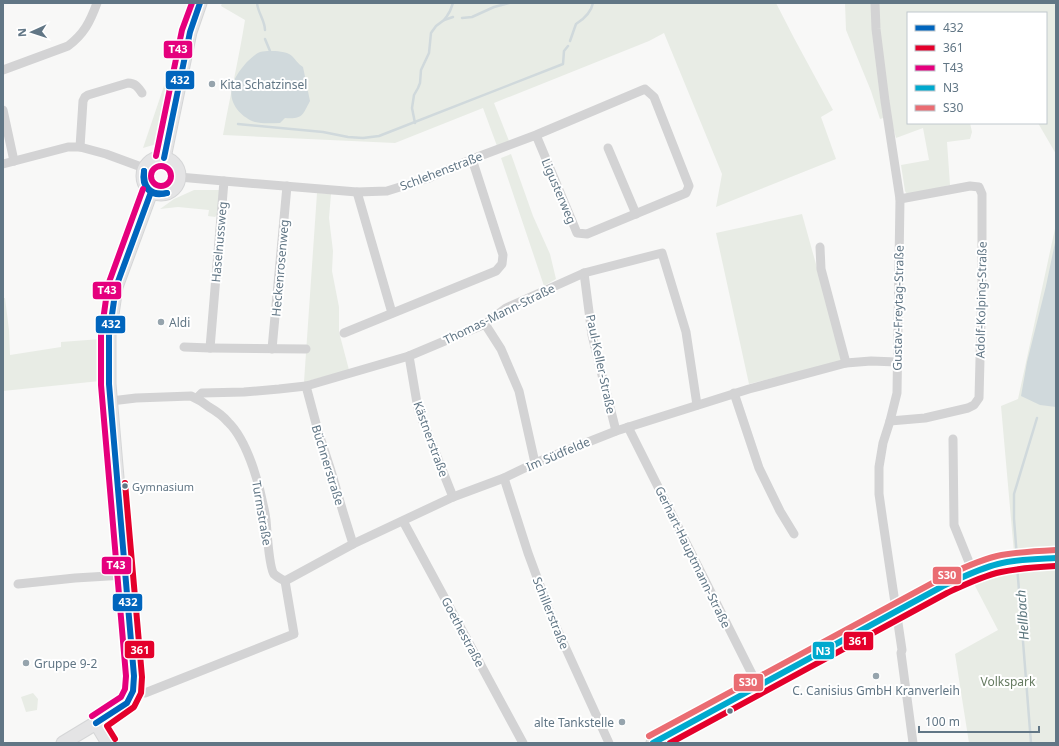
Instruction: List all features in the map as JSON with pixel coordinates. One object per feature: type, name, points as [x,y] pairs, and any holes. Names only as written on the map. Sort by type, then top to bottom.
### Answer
[{"type":"main road","points":[[164,158],[190,32],[200,3]]},
{"type":"main road","points":[[155,158],[164,158],[169,160],[177,167],[179,172],[178,182],[172,191],[167,193],[161,194],[151,192],[143,181],[142,174],[144,168],[155,158]]},
{"type":"main road","points":[[63,743],[127,702],[133,691],[134,676],[109,384],[109,335],[116,287],[151,192]]},
{"type":"main road","points":[[653,743],[943,586],[974,572],[998,564],[1032,559],[1056,558]]},
{"type":"main road","points":[[96,723],[108,743]]},
{"type":"street","points":[[3,70],[68,46],[84,31],[97,3]]},
{"type":"street","name":"Gustav-Freytag-Straße","points":[[875,3],[876,29],[885,101],[900,199],[896,393],[890,421],[883,443],[879,467],[879,494],[902,650],[901,653],[913,743]]},
{"type":"street","points":[[80,146],[83,101],[85,97],[128,83],[135,85],[142,93]]},
{"type":"street","name":"Schlehenstraße","points":[[224,181],[357,192],[387,191],[429,178],[645,89],[654,97],[689,186]]},
{"type":"street","points":[[3,110],[14,161]]},
{"type":"street","name":"Ligusterweg","points":[[536,135],[577,234],[587,234],[686,193],[689,186]]},
{"type":"street","points":[[3,164],[80,146],[144,168]]},
{"type":"street","points":[[608,148],[636,214]]},
{"type":"street","points":[[344,333],[496,271],[502,264],[503,255],[472,159]]},
{"type":"street","points":[[179,177],[224,181]]},
{"type":"street","name":"Haselnussweg","points":[[210,348],[224,181]]},
{"type":"street","name":"Heckenrosenweg","points":[[272,349],[287,186]]},
{"type":"street","name":"Adolf-Kolping-Straße","points":[[890,421],[925,418],[968,408],[974,406],[979,398],[982,282],[982,194],[979,187],[970,186],[900,199]]},
{"type":"street","points":[[357,192],[392,313]]},
{"type":"street","points":[[820,246],[821,269],[846,363]]},
{"type":"street","name":"Thomas-Mann-Straße","points":[[198,398],[202,393],[244,392],[306,386],[409,356],[485,324],[506,308],[584,273],[662,253],[686,332],[697,405]]},
{"type":"street","name":"Paul-Keller-Straße","points":[[584,273],[592,335],[616,431]]},
{"type":"street","points":[[485,324],[501,349],[518,391],[535,463]]},
{"type":"street","points":[[184,347],[306,349]]},
{"type":"street","name":"Kästnerstraße","points":[[409,356],[418,409],[453,497]]},
{"type":"street","name":"Im Südfelde","points":[[284,581],[353,544],[453,497],[504,478],[535,463],[616,431],[734,393],[846,363],[871,361],[897,362]]},
{"type":"street","name":"Büchnerstraße","points":[[306,386],[318,431],[353,544]]},
{"type":"street","points":[[734,393],[759,468],[780,511],[794,534]]},
{"type":"street","points":[[111,401],[136,398],[183,396],[198,398]]},
{"type":"street","name":"Turmstraße","points":[[198,398],[229,423],[240,438],[250,459],[266,519],[273,574],[284,581]]},
{"type":"street","name":"Gerhart-Hauptmann-Straße","points":[[628,427],[758,686]]},
{"type":"street","points":[[953,439],[954,525],[974,572]]},
{"type":"street","name":"Schillerstraße","points":[[504,478],[528,553],[552,618],[609,743]]},
{"type":"street","name":"Goethestraße","points":[[403,521],[523,743]]},
{"type":"street","points":[[18,584],[75,578],[125,575]]},
{"type":"street","points":[[133,691],[144,694],[294,634],[284,581]]},
{"type":"green space","points":[[192,3],[195,3],[160,143],[143,148]]},
{"type":"green space","points":[[222,3],[776,3],[833,110],[821,117],[836,159],[716,207],[722,174],[664,33],[649,41],[494,103],[509,141],[497,146],[483,108],[395,143],[223,135],[245,20],[221,6]]},
{"type":"green space","points":[[845,3],[1056,3],[1056,154],[1039,124],[1047,124],[1047,12],[907,12],[907,124],[970,124],[972,132],[970,139],[947,142],[950,185],[907,194],[905,191],[901,165],[929,160],[923,128],[896,138],[890,116],[880,119],[871,91],[846,30]]},
{"type":"green space","points":[[511,154],[533,216],[550,254],[556,279],[544,286],[501,158]]},
{"type":"green space","points":[[194,190],[221,190],[218,214],[215,217],[208,216],[209,210],[178,207],[160,209],[174,199]]},
{"type":"green space","points":[[317,193],[331,194],[329,218],[333,251],[332,271],[339,307],[339,332],[349,370],[304,382]]},
{"type":"green space","points":[[802,214],[843,361],[749,384],[716,233]]},
{"type":"green space","name":"Volkspark","points":[[1056,224],[1056,743],[969,743],[955,654],[998,630],[974,584],[1015,564],[1001,406],[1018,399]]},
{"type":"green space","points":[[3,298],[5,298],[9,330],[10,355],[61,347],[61,342],[101,339],[100,381],[3,391]]},
{"type":"green space","points":[[33,693],[38,699],[37,710],[26,712],[21,697]]},
{"type":"shaded area","points":[[262,51],[290,54],[303,67],[310,101],[301,116],[295,118],[285,118],[280,123],[255,122],[245,117],[234,104],[231,93],[233,84],[238,74],[251,58]]},
{"type":"shaded area","points":[[1056,238],[1056,407],[1040,405],[1021,396],[1027,362]]},
{"type":"waterway","points":[[257,3],[265,30]]},
{"type":"waterway","points":[[415,123],[412,108],[414,95],[420,83],[421,70],[429,53],[431,33],[447,16],[453,3]]},
{"type":"waterway","points":[[462,18],[472,17],[494,7],[509,3]]},
{"type":"waterway","points":[[570,41],[576,24],[587,15],[591,10],[593,3]]},
{"type":"waterway","points":[[444,20],[453,17]]},
{"type":"waterway","points":[[265,39],[270,51]]},
{"type":"waterway","points":[[238,124],[323,132],[348,137],[363,138],[379,136],[563,64],[564,51],[568,46]]},
{"type":"waterway","name":"Hellbach","points":[[1017,558],[1014,494],[1037,418]]},
{"type":"waterway","name":"Hellbach","points":[[1017,565],[1031,743]]},
{"type":"transit line","name":"T43","points":[[156,156],[182,30],[192,3]]},
{"type":"transit line","name":"432","points":[[164,158],[190,32],[200,3]]},
{"type":"transit line","name":"T43","points":[[161,166],[168,169],[171,176],[168,183],[161,186],[154,183],[151,176],[154,169],[161,166]]},
{"type":"transit line","name":"432","points":[[144,171],[146,186],[152,192],[161,194],[167,193]]},
{"type":"transit line","name":"432","points":[[144,171],[144,182],[148,190],[156,194],[167,193]]},
{"type":"transit line","name":"T43","points":[[92,716],[121,697],[125,689],[126,676],[101,385],[101,335],[108,285],[143,189]]},
{"type":"transit line","name":"432","points":[[96,723],[127,703],[133,691],[134,676],[109,384],[109,335],[116,287],[151,192]]},
{"type":"transit line","name":"361","points":[[115,739],[107,726],[134,707],[141,693],[142,677],[125,483]]},
{"type":"transit line","name":"S30","points":[[649,736],[961,569],[982,560],[997,556],[1056,550]]},
{"type":"transit line","name":"N3","points":[[653,743],[943,586],[977,571],[1005,562],[1056,558]]},
{"type":"transit line","name":"361","points":[[670,743],[960,587],[980,578],[1001,572],[1056,566]]},
{"type":"place","name":"Kita Schatzinsel","points":[[212,84]]},
{"type":"place","name":"Aldi","points":[[161,322]]},
{"type":"place","name":"Gymnasium","points":[[125,486]]},
{"type":"place","name":"Gruppe 9-2","points":[[26,663]]},
{"type":"place","name":"C. Canisius GmbH Kranverleih","points":[[876,676]]},
{"type":"place","name":"alte Tankstelle","points":[[622,722]]}]
